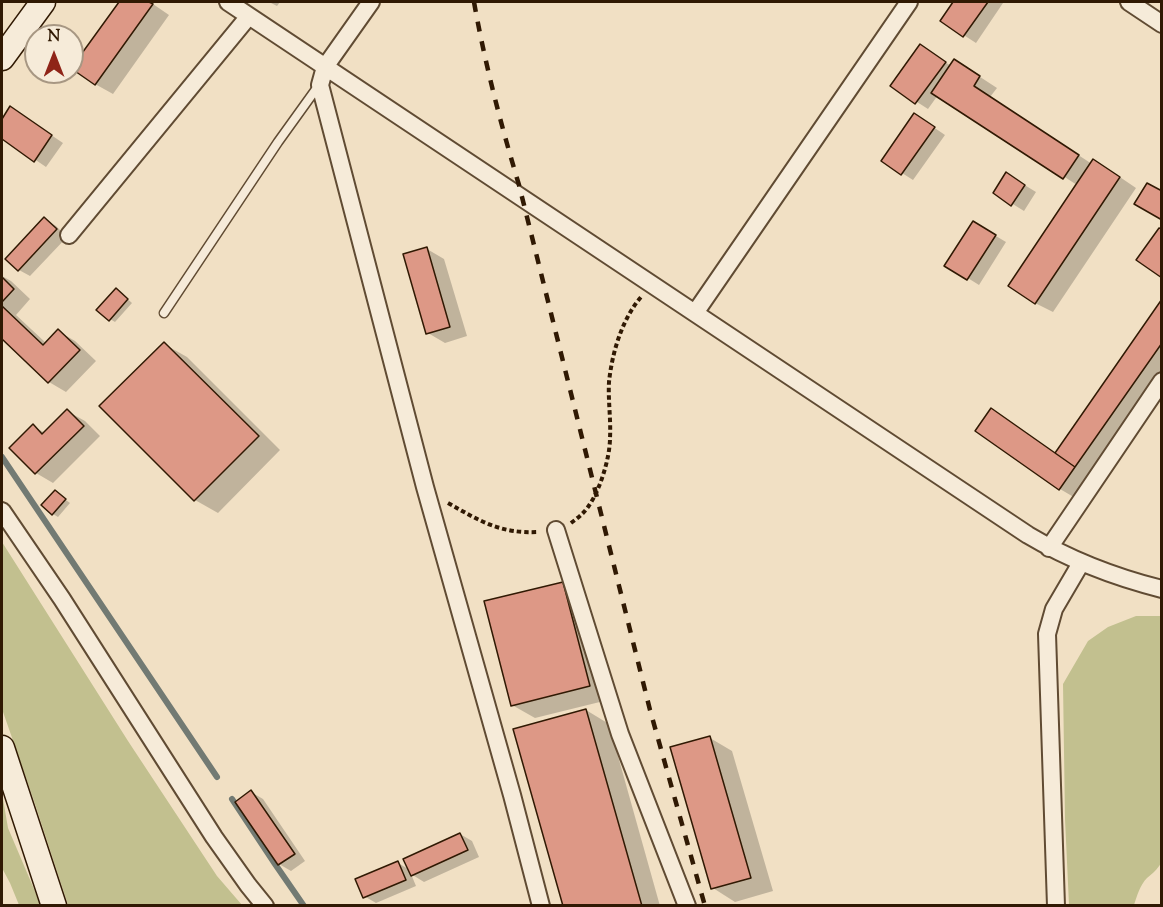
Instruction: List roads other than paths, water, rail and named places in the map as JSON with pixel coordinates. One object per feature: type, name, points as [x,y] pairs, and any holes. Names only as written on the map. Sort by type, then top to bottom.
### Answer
[{"type":"street","points":[[2,58],[44,2]]},
{"type":"street","points":[[228,2],[1048,548],[1127,580],[1161,589]]},
{"type":"street","points":[[372,2],[325,67],[320,85],[425,487],[541,906]]},
{"type":"street","points":[[695,313],[909,2]]},
{"type":"street","points":[[1129,2],[1161,24]]},
{"type":"street","points":[[69,235],[249,16]]},
{"type":"street","points":[[1048,548],[1161,381]]},
{"type":"street","points":[[2,511],[62,598],[213,837],[265,906]]},
{"type":"street","points":[[556,530],[620,734],[687,906]]},
{"type":"street","points":[[1056,906],[1047,634],[1054,609],[1081,563]]},
{"type":"street","points":[[2,748],[54,906]]},
{"type":"lane","points":[[164,313],[278,142],[320,85]]},
{"type":"waterway","points":[[2,457],[217,777]]},
{"type":"waterway","points":[[232,799],[304,906]]},
{"type":"railway","points":[[474,2],[494,94],[519,185],[650,710],[705,906]]}]
